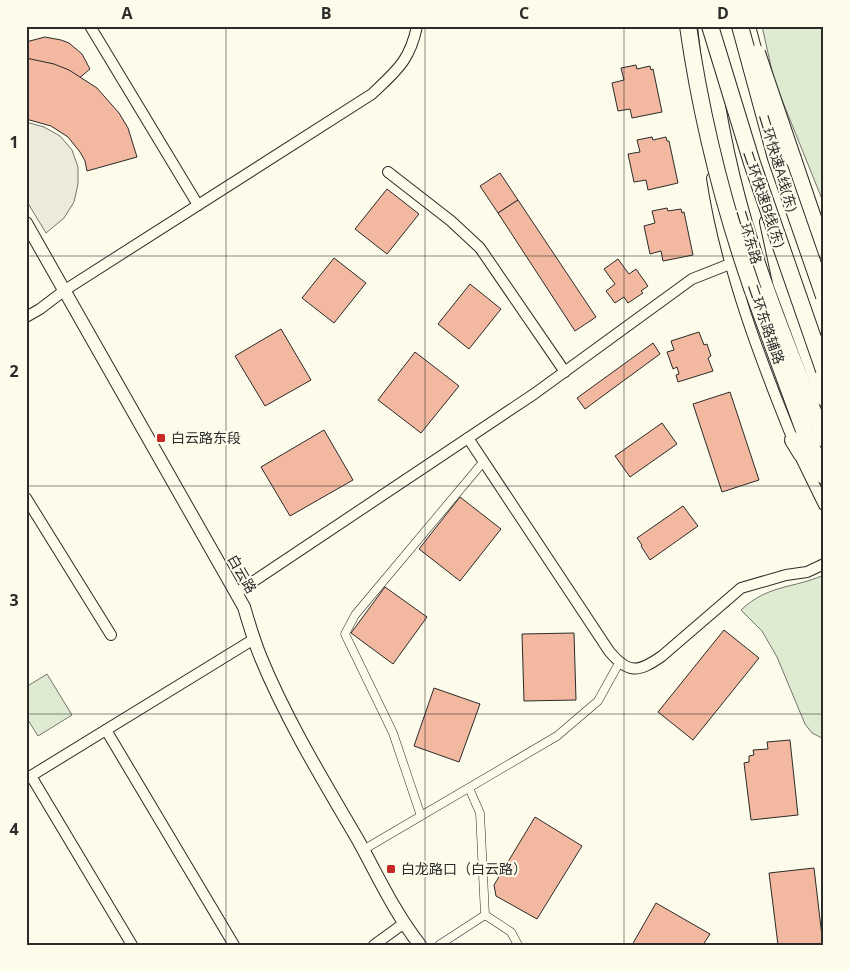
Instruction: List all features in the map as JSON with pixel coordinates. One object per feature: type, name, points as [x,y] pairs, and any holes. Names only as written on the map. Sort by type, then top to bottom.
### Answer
[{"type":"main road","points":[[688,26],[712,154],[730,219],[753,291],[806,436],[824,474]]},
{"type":"main road","name":"二环东路","points":[[706,26],[720,126],[742,215],[770,298],[823,437]]},
{"type":"main road","name":"二环快速B线(东)","points":[[710,26],[749,156],[824,370]]},
{"type":"main road","name":"二环东路","points":[[726,26],[756,143],[768,228],[777,268],[790,310],[824,398]]},
{"type":"main road","name":"二环快速A线(东)","points":[[740,26],[776,158],[824,296]]},
{"type":"main road","points":[[749,26],[824,250]]},
{"type":"main road","points":[[756,143],[797,251]]},
{"type":"main road","points":[[793,440],[801,453],[824,474]]},
{"type":"street","points":[[90,26],[198,204]]},
{"type":"street","points":[[26,318],[65,290],[198,204],[311,135],[372,94],[403,65],[417,26]]},
{"type":"street","name":"二环东路辅路","points":[[688,26],[716,206],[730,264],[762,360],[793,440],[824,505]]},
{"type":"street","points":[[749,26],[776,122],[797,251],[824,328]]},
{"type":"street","points":[[388,172],[452,221],[480,248],[565,372]]},
{"type":"street","name":"白云路","points":[[26,223],[244,607],[260,657],[296,732],[403,924],[420,945]]},
{"type":"street","points":[[236,594],[565,372],[692,279],[730,264]]},
{"type":"street","points":[[468,438],[609,651],[619,663],[634,669],[649,665],[662,656],[741,588],[786,575],[808,572],[824,564]]},
{"type":"street","points":[[421,816],[393,733],[345,634],[355,614],[484,461]]},
{"type":"street","points":[[26,498],[111,635]]},
{"type":"street","points":[[132,945],[29,778],[254,639]]},
{"type":"street","points":[[363,850],[557,736],[598,701],[619,663]]},
{"type":"street","points":[[106,730],[234,945]]},
{"type":"street","points":[[468,788],[480,813],[485,915]]},
{"type":"street","points":[[438,945],[485,915]]},
{"type":"street","points":[[485,915],[511,932],[518,945]]},
{"type":"street","points":[[374,945],[403,924]]},
{"type":"green space","points":[[762,26],[824,26],[824,204],[774,80]]},
{"type":"green space","points":[[824,575],[824,739],[812,733],[805,724],[777,657],[762,631],[741,610],[771,591]]},
{"type":"green space","points":[[47,674],[72,715],[38,736],[26,717],[26,687]]},
{"type":"shaded area","points":[[26,122],[44,127],[60,136],[72,150],[78,167],[78,184],[74,202],[64,218],[46,233],[26,200]]},
{"type":"building","points":[[45,37],[69,43],[82,54],[90,69],[77,80],[61,85],[44,84],[26,75],[26,42]]},
{"type":"building","points":[[26,58],[54,64],[69,70],[97,88],[119,113],[128,128],[137,157],[87,171],[85,161],[80,152],[68,137],[51,126],[26,119]]},
{"type":"building","points":[[636,65],[637,69],[650,66],[651,70],[653,69],[662,112],[632,118],[630,109],[618,111],[612,83],[624,80],[621,68]]},
{"type":"building","points":[[652,137],[653,140],[666,137],[667,141],[669,141],[678,183],[648,190],[646,180],[634,182],[628,154],[640,152],[637,140]]},
{"type":"building","points":[[500,173],[518,200],[498,213],[480,186]]},
{"type":"building","points":[[387,189],[419,214],[387,254],[355,229]]},
{"type":"building","points":[[518,200],[596,317],[575,331],[498,213]]},
{"type":"building","points":[[667,208],[668,211],[681,209],[682,213],[684,212],[693,255],[663,261],[661,251],[650,254],[644,226],[655,223],[652,211]]},
{"type":"building","points":[[334,258],[366,283],[334,323],[302,298]]},
{"type":"building","points":[[618,259],[629,274],[636,269],[648,286],[641,291],[643,293],[628,303],[624,297],[615,303],[606,291],[615,284],[604,269]]},
{"type":"building","points":[[470,284],[501,309],[469,349],[438,324]]},
{"type":"building","points":[[281,329],[311,380],[265,406],[235,356]]},
{"type":"building","points":[[699,332],[704,345],[707,344],[711,356],[708,358],[713,371],[678,382],[676,375],[679,374],[677,367],[673,369],[667,352],[674,350],[671,341]]},
{"type":"building","points":[[653,343],[660,354],[585,409],[577,398]]},
{"type":"building","points":[[415,352],[459,386],[421,433],[378,400]]},
{"type":"building","points":[[730,392],[759,480],[722,492],[693,404]]},
{"type":"building","points":[[662,423],[677,444],[630,477],[615,456]]},
{"type":"building","points":[[324,430],[353,480],[290,516],[261,467]]},
{"type":"building","points":[[460,497],[501,529],[460,581],[419,549]]},
{"type":"building","points":[[683,506],[698,526],[650,560],[637,538]]},
{"type":"building","points":[[385,587],[427,617],[393,664],[351,633]]},
{"type":"building","points":[[724,630],[759,658],[693,740],[658,712]]},
{"type":"building","points":[[574,633],[576,700],[524,701],[522,634]]},
{"type":"building","points":[[434,688],[480,704],[459,762],[414,746]]},
{"type":"building","points":[[790,740],[798,815],[751,820],[744,763],[749,762],[749,756],[754,755],[753,750],[768,749],[767,742]]},
{"type":"building","points":[[535,817],[582,846],[537,919],[496,896],[494,885]]},
{"type":"building","points":[[814,868],[823,945],[778,945],[769,873]]},
{"type":"building","points":[[656,903],[710,934],[703,945],[632,945]]},
{"type":"place","name":"白云路东段","points":[[161,438]]},
{"type":"place","name":"白龙路口（白云路）","points":[[391,869]]}]
